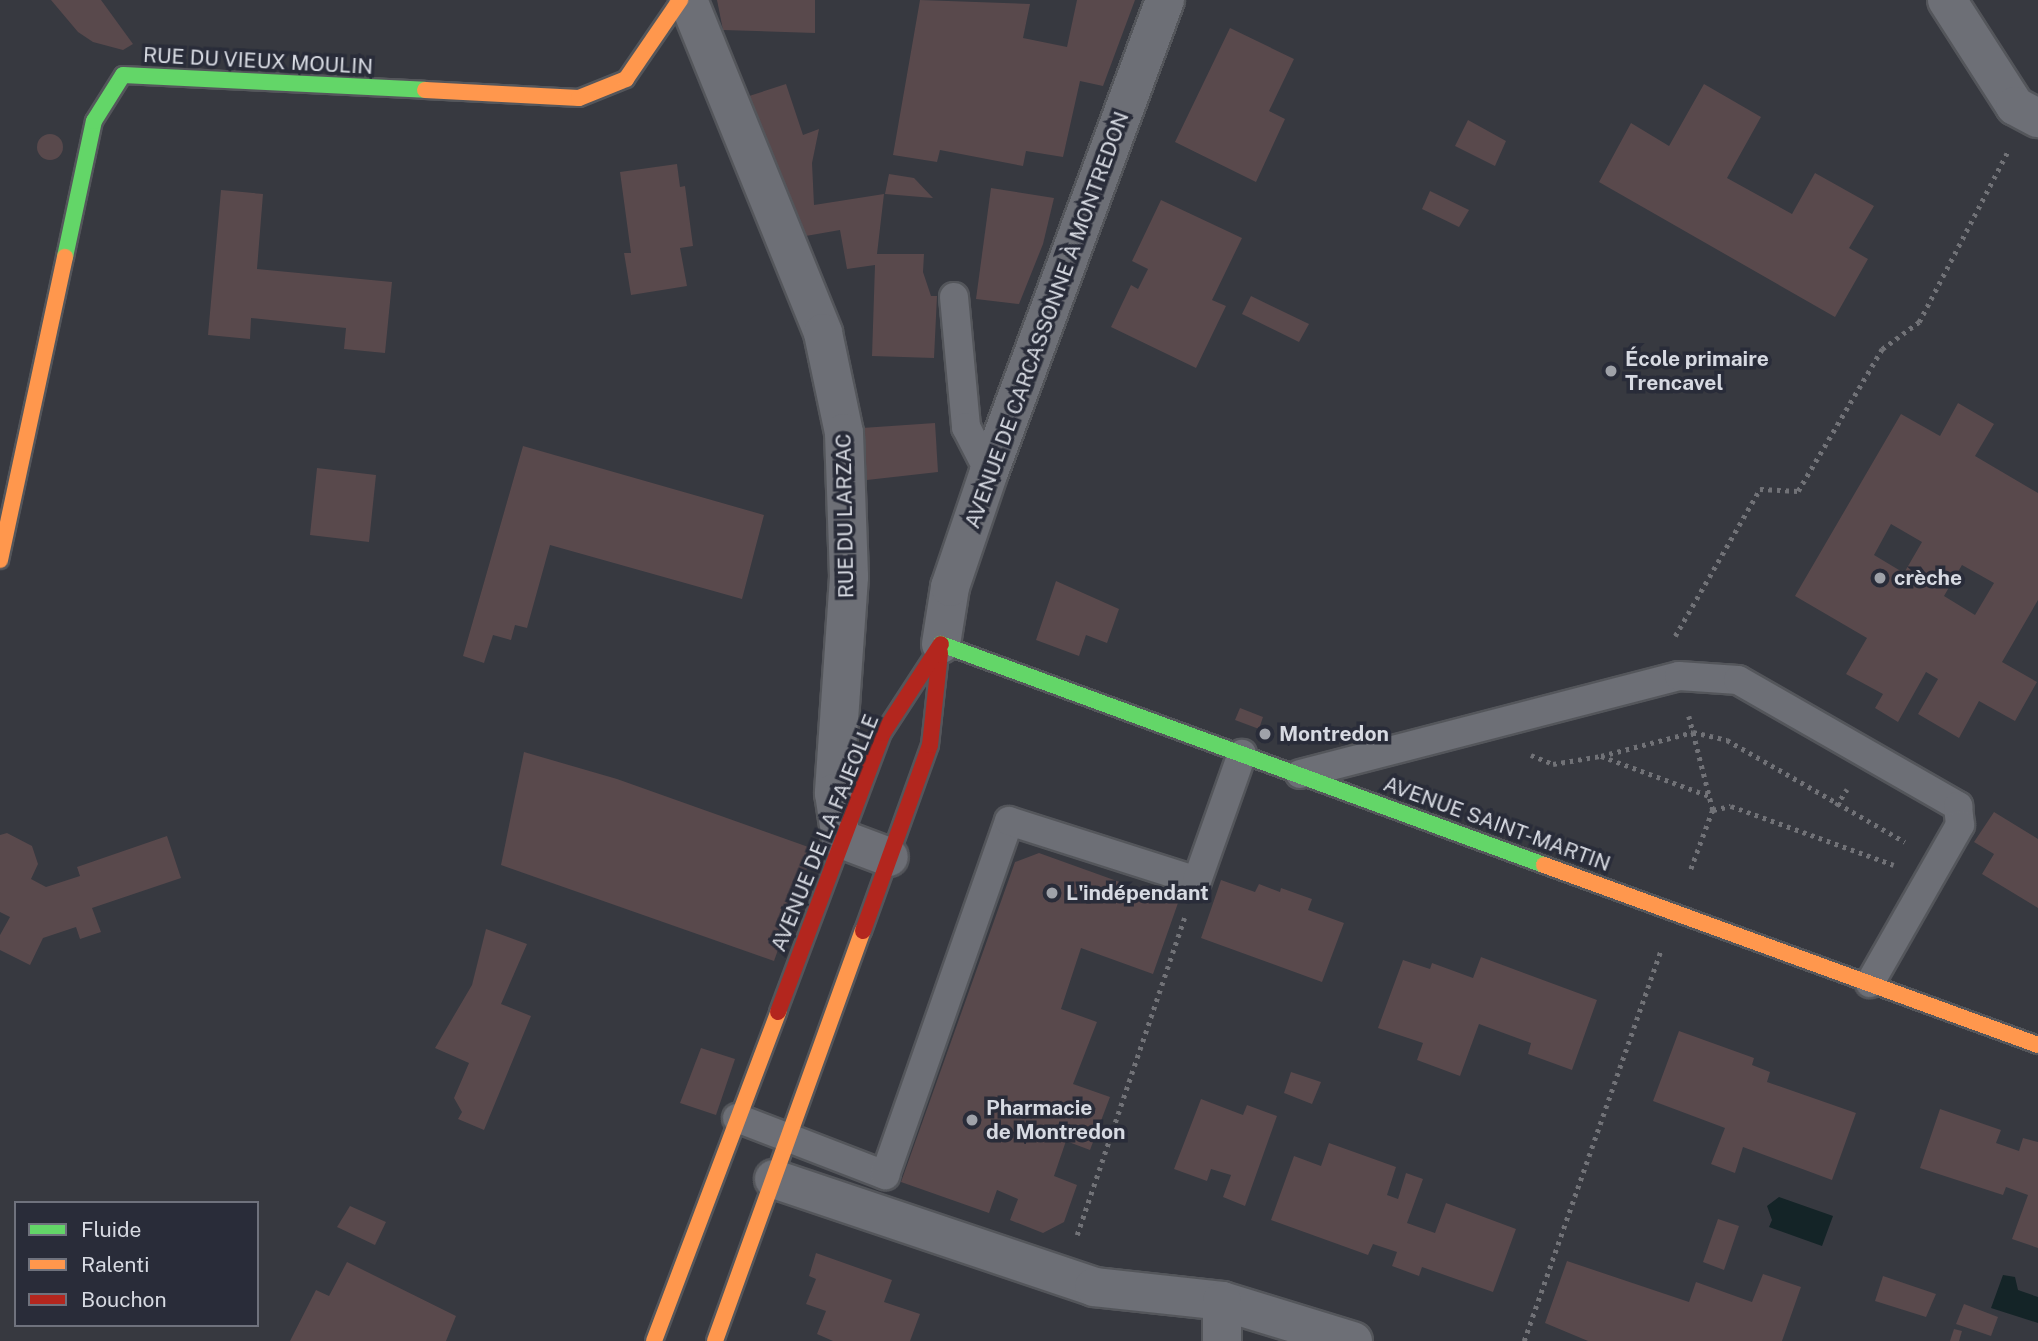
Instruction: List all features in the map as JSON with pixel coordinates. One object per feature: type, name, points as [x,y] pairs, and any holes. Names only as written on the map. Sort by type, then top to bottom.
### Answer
[{"type":"street","name":"RUE DU VIEUX MOULIN","points":[[0,560],[94,121],[123,75],[579,98],[626,79],[680,0]]},
{"type":"street","name":"RUE DU LARZAC","points":[[688,0],[823,332],[844,433],[849,577],[834,793],[841,839]]},
{"type":"street","name":"AVENUE DE CARCASSONNE À MONTREDON","points":[[941,644],[950,587],[989,472],[1165,0]]},
{"type":"street","points":[[1947,0],[2015,106],[2033,116]]},
{"type":"street","name":"AVENUE DE LA FAJEOLLE","points":[[654,1341],[883,733],[941,644]]},
{"type":"street","points":[[715,1341],[930,745],[941,644]]},
{"type":"street","name":"AVENUE SAINT-MARTIN","points":[[941,644],[1675,910],[2038,1045]]},
{"type":"street","points":[[841,839],[889,858]]},
{"type":"street","points":[[774,1179],[1079,1282],[1222,1301],[1353,1341]]},
{"type":"street","points":[[1222,1301],[1222,1341]]},
{"type":"lane","points":[[954,297],[966,427],[989,472]]},
{"type":"lane","points":[[1300,774],[1679,676],[1738,680],[1958,806],[1960,825],[1870,983]]},
{"type":"lane","points":[[737,1118],[788,1140],[885,1175],[1009,821],[1197,881],[1242,754]]},
{"type":"path","points":[[1524,1341],[1675,910],[1713,810],[1679,676],[1673,641],[1760,489],[1798,491],[1882,349],[1919,322],[2033,116]]},
{"type":"path","points":[[1528,754],[1553,764],[1601,756],[1693,732],[1727,740],[1909,845],[1897,866],[1731,806],[1713,810]]},
{"type":"path","points":[[1601,756],[1710,796]]},
{"type":"path","points":[[1079,1282],[1197,881]]},
{"type":"shaded area","points":[[1779,1197],[1833,1216],[1822,1246],[1769,1227],[1772,1220],[1767,1206]]},
{"type":"shaded area","points":[[2003,1275],[2015,1277],[2018,1290],[2038,1297],[2038,1323],[1991,1308]]},
{"type":"building","points":[[51,0],[101,0],[133,44],[123,50],[93,42],[78,32]]},
{"type":"building","points":[[717,0],[815,0],[815,33],[723,30]]},
{"type":"building","points":[[920,0],[1030,4],[1023,38],[1067,47],[1077,0],[1135,0],[1103,86],[1080,81],[1063,157],[1026,151],[1023,166],[940,150],[937,162],[893,155]]},
{"type":"building","points":[[1230,28],[1294,59],[1269,111],[1285,119],[1256,182],[1175,142]]},
{"type":"building","points":[[786,84],[803,135],[819,129],[812,163],[814,205],[884,194],[877,254],[924,254],[923,272],[931,296],[937,296],[934,358],[872,356],[875,265],[847,269],[840,230],[800,237],[743,98]]},
{"type":"building","points":[[1704,84],[1761,117],[1727,178],[1792,214],[1815,173],[1874,206],[1849,248],[1868,259],[1835,317],[1599,182],[1631,123],[1669,146]]},
{"type":"building","points":[[1468,120],[1506,141],[1495,166],[1455,146]]},
{"type":"building","points":[[50,134],[59,138],[63,147],[59,156],[50,160],[41,156],[37,147],[41,138]]},
{"type":"building","points":[[677,164],[680,187],[685,186],[693,246],[680,248],[687,286],[631,295],[624,253],[631,253],[620,172]]},
{"type":"building","points":[[889,174],[914,178],[933,198],[885,194]]},
{"type":"building","points":[[991,188],[1054,198],[1043,244],[1019,304],[976,299]]},
{"type":"building","points":[[221,190],[263,194],[257,269],[392,282],[385,353],[344,349],[346,328],[251,318],[250,339],[208,335]]},
{"type":"building","points":[[1430,191],[1469,210],[1459,227],[1422,209]]},
{"type":"building","points":[[1161,200],[1242,238],[1212,300],[1226,306],[1196,368],[1111,327],[1131,285],[1138,289],[1148,269],[1132,261]]},
{"type":"building","points":[[1251,296],[1309,324],[1299,342],[1242,314]]},
{"type":"building","name":"crèche","points":[[1958,403],[1994,424],[1975,456],[2038,493],[2038,600],[2002,662],[2037,682],[2015,721],[1979,701],[1959,738],[1918,714],[1938,679],[1926,672],[1898,722],[1875,708],[1883,694],[1846,674],[1867,638],[1795,596],[1901,414],[1940,436]],"holes":[[[1891,524],[1922,542],[1904,573],[1874,555]],[[1962,565],[1994,583],[1975,615],[1944,596]]]},
{"type":"building","points":[[935,423],[938,472],[867,480],[862,428]]},
{"type":"building","points":[[523,446],[764,515],[742,599],[550,545],[527,628],[515,625],[511,640],[493,635],[484,663],[463,656]]},
{"type":"building","points":[[317,468],[376,475],[369,542],[310,535]]},
{"type":"building","points":[[1056,581],[1119,609],[1107,643],[1086,635],[1079,656],[1036,640]]},
{"type":"building","points":[[1240,708],[1263,717],[1259,729],[1235,720]]},
{"type":"building","points":[[524,752],[617,779],[814,849],[774,961],[501,865]]},
{"type":"building","points":[[1994,812],[2038,839],[2038,908],[1982,874],[1994,854],[1974,842]]},
{"type":"building","points":[[7,833],[32,846],[38,864],[31,879],[46,887],[80,876],[77,867],[167,836],[181,878],[92,908],[101,932],[80,939],[76,927],[43,938],[30,965],[0,950],[0,935],[10,917],[0,912],[0,835]]},
{"type":"building","points":[[1039,853],[1178,903],[1153,974],[1081,948],[1061,1009],[1097,1022],[1073,1084],[1110,1097],[1090,1150],[1066,1141],[1054,1176],[1077,1185],[1064,1222],[1043,1233],[1010,1220],[1018,1199],[997,1190],[989,1213],[901,1182],[1015,862]]},
{"type":"building","points":[[1221,880],[1255,892],[1259,884],[1280,892],[1281,888],[1312,899],[1308,910],[1344,923],[1322,982],[1201,938]]},
{"type":"building","points":[[486,929],[527,944],[501,1004],[531,1016],[484,1130],[458,1119],[462,1112],[454,1098],[469,1063],[435,1048],[472,985]]},
{"type":"building","points":[[1481,957],[1597,1000],[1572,1070],[1528,1054],[1531,1043],[1479,1024],[1460,1076],[1417,1060],[1423,1043],[1378,1028],[1403,960],[1430,969],[1432,963],[1473,978]]},
{"type":"building","points":[[1679,1031],[1754,1058],[1752,1065],[1770,1072],[1767,1082],[1856,1113],[1832,1180],[1743,1147],[1735,1173],[1711,1164],[1725,1128],[1653,1101]]},
{"type":"building","points":[[701,1048],[735,1059],[716,1115],[680,1103]]},
{"type":"building","points":[[1291,1072],[1321,1082],[1312,1104],[1284,1093]]},
{"type":"building","points":[[1201,1099],[1243,1115],[1247,1105],[1277,1116],[1245,1206],[1223,1197],[1231,1175],[1211,1169],[1207,1181],[1174,1169]]},
{"type":"building","points":[[1940,1109],[2001,1130],[1996,1143],[2019,1151],[2023,1138],[2038,1142],[2038,1248],[2012,1239],[2028,1195],[2006,1187],[2003,1195],[1920,1168]]},
{"type":"building","points":[[1329,1143],[1396,1167],[1387,1195],[1398,1199],[1406,1173],[1423,1179],[1407,1223],[1435,1233],[1446,1203],[1516,1229],[1493,1292],[1422,1267],[1419,1276],[1392,1266],[1397,1252],[1373,1244],[1368,1255],[1271,1220],[1294,1156],[1321,1166]]},
{"type":"building","points":[[350,1206],[386,1222],[375,1245],[337,1227]]},
{"type":"building","points":[[1718,1219],[1739,1226],[1724,1270],[1703,1262]]},
{"type":"building","points":[[816,1253],[892,1280],[884,1302],[920,1314],[910,1341],[833,1341],[817,1334],[826,1311],[806,1304],[816,1279],[809,1276]]},
{"type":"building","points":[[1567,1261],[1689,1302],[1696,1282],[1752,1302],[1763,1274],[1801,1287],[1782,1341],[1588,1341],[1545,1323]]},
{"type":"building","points":[[347,1262],[456,1316],[446,1341],[290,1341],[316,1290],[329,1296]]},
{"type":"building","points":[[1883,1276],[1936,1294],[1926,1317],[1875,1301]]},
{"type":"building","points":[[1964,1304],[1998,1317],[1991,1336],[1956,1324]]},
{"type":"building","points":[[1954,1329],[1962,1331],[1959,1341],[1950,1341]]},
{"type":"traffic: fast","points":[[65,257],[94,121],[123,75],[425,90]]},
{"type":"traffic: fast","points":[[941,644],[1544,865]]},
{"type":"traffic: slow","points":[[425,90],[579,98],[626,79],[680,0]]},
{"type":"traffic: slow","points":[[0,560],[65,257]]},
{"type":"traffic: slow","points":[[1544,865],[2038,1045]]},
{"type":"traffic: slow","points":[[715,1341],[863,931]]},
{"type":"traffic: slow","points":[[654,1341],[778,1012]]},
{"type":"traffic: jam","points":[[778,1012],[883,733],[941,644]]},
{"type":"traffic: jam","points":[[863,931],[930,745],[940,653]]},
{"type":"place","name":"École primaire Trencavel","points":[[1611,371]]},
{"type":"place","name":"crèche","points":[[1880,578]]},
{"type":"place","name":"Montredon","points":[[1265,734]]},
{"type":"place","name":"L'indépendant","points":[[1052,893]]},
{"type":"place","name":"Pharmacie de Montredon","points":[[972,1120]]}]
